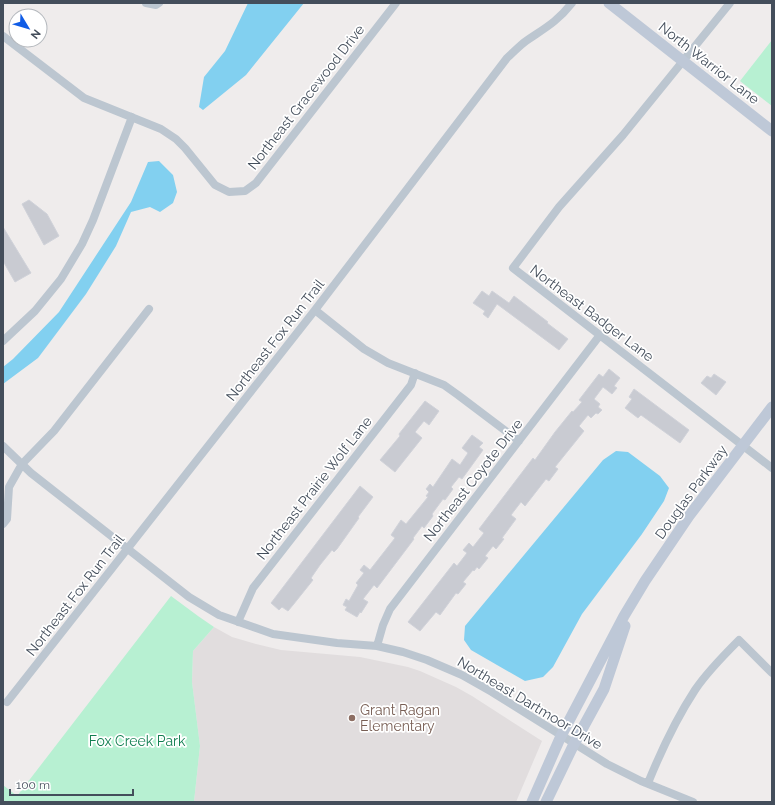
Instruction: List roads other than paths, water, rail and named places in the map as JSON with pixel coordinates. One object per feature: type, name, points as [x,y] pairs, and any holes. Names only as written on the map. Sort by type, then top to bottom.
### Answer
[{"type":"street","points":[[146,3],[156,5],[159,3]]},
{"type":"street","name":"Northeast Gracewood Drive","points":[[132,117],[161,129],[176,139],[215,185],[229,192],[245,191],[256,183],[396,3]]},
{"type":"street","name":"Northeast Fox Run Trail","points":[[7,702],[315,310],[507,58],[525,42],[546,29],[563,14],[572,3]]},
{"type":"street","name":"North Warrior Lane","points":[[609,3],[772,131]]},
{"type":"street","points":[[682,61],[730,3]]},
{"type":"street","points":[[3,36],[84,98],[132,117],[93,220],[82,244],[60,279],[35,311],[3,341]]},
{"type":"street","name":"Northeast Badger Lane","points":[[682,61],[623,135],[559,207],[513,268],[772,468]]},
{"type":"street","points":[[3,524],[7,519],[9,487],[22,464],[54,431],[149,309]]},
{"type":"street","points":[[315,310],[364,349],[388,363],[444,385],[519,441]]},
{"type":"street","name":"Northeast Coyote Drive","points":[[377,646],[383,625],[390,609],[600,334]]},
{"type":"street","name":"Northeast Prairie Wolf Lane","points":[[238,622],[253,588],[411,385],[415,373]]},
{"type":"street","name":"Douglas Parkway","points":[[532,802],[561,736],[636,596],[689,516],[772,407]]},
{"type":"street","name":"Northeast Dartmoor Drive","points":[[3,446],[31,473],[128,549],[203,606],[219,615],[273,634],[297,638],[377,646],[403,652],[427,660],[462,675],[492,692],[607,764],[641,781],[693,802]]},
{"type":"street","name":"Douglas Parkway","points":[[546,802],[574,744],[604,689],[636,596]]},
{"type":"street","points":[[648,783],[673,730],[696,690],[720,659],[739,640],[772,673]]},
{"type":"water","points":[[248,3],[304,3],[246,75],[203,110],[199,107],[204,77],[225,51]]},
{"type":"water","points":[[159,161],[173,175],[177,192],[173,203],[160,212],[150,207],[131,212],[116,246],[86,294],[38,358],[3,384],[3,367],[13,359],[59,312],[131,202],[148,162]]},
{"type":"water","points":[[616,451],[628,452],[660,476],[669,488],[664,501],[642,534],[582,614],[553,667],[543,677],[525,681],[471,650],[464,640],[465,626],[603,460]]},
{"type":"place","name":"Grant Ragan Elementary","points":[[352,718]]},
{"type":"park label","name":"Fox Creek Park","points":[[137,741]]}]
